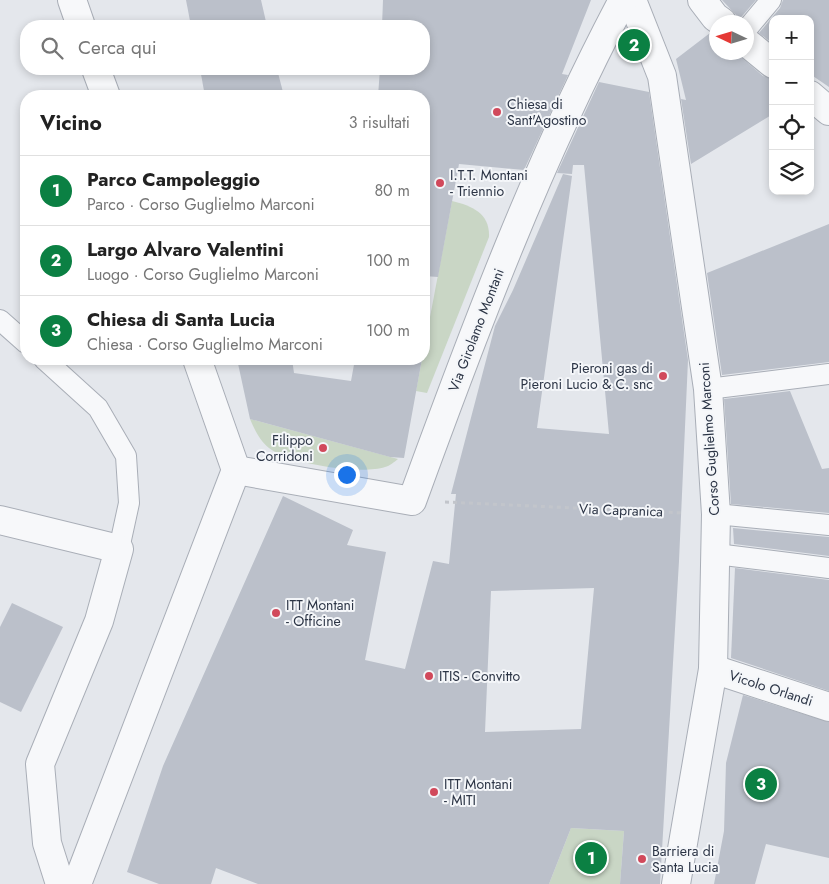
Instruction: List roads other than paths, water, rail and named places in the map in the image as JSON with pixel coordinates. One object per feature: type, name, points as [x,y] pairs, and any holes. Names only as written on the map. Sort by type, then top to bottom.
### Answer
[{"type":"street","points":[[72,0],[79,20]]},
{"type":"street","name":"Via Girolamo Montani","points":[[236,470],[412,501],[479,317],[584,74],[623,0]]},
{"type":"street","name":"Corso Guglielmo Marconi","points":[[632,0],[662,76],[708,389],[716,514],[713,669],[676,884]]},
{"type":"street","points":[[702,0],[713,15]]},
{"type":"street","points":[[754,49],[769,61]]},
{"type":"street","points":[[98,75],[104,90]]},
{"type":"street","points":[[814,98],[829,111]]},
{"type":"street","points":[[77,884],[236,470],[199,365]]},
{"type":"street","points":[[0,520],[119,549],[99,621],[40,764],[47,843],[60,884]]},
{"type":"street","name":"Vicolo Orlandi","points":[[713,669],[829,707]]},
{"type":"lane","points":[[754,20],[771,0]]},
{"type":"lane","points":[[0,320],[20,338]]},
{"type":"lane","points":[[51,365],[98,408],[126,456],[129,503],[119,549]]},
{"type":"lane","points":[[708,389],[829,374]]},
{"type":"lane","points":[[716,514],[829,525]]},
{"type":"lane","points":[[716,554],[829,568]]},
{"type":"place","name":"Largo Alvaro Valentini","points":[[634,45]]},
{"type":"place","name":"Chiesa di Sant'Agostino","points":[[497,112]]},
{"type":"place","name":"I.T.T. Montani - Triennio","points":[[440,183]]},
{"type":"place","name":"Pieroni gas di Pieroni Lucio & C. snc","points":[[663,376]]},
{"type":"place","name":"Filippo Corridoni","points":[[323,448]]},
{"type":"place","name":"ITT Montani - Officine","points":[[276,613]]},
{"type":"place","name":"ITIS - Convitto","points":[[429,676]]},
{"type":"place","name":"Chiesa di Santa Lucia","points":[[761,784]]},
{"type":"place","name":"ITT Montani - MITI","points":[[434,792]]},
{"type":"place","name":"Parco Campoleggio","points":[[591,858]]},
{"type":"place","name":"Barriera di Santa Lucia","points":[[642,859]]}]
